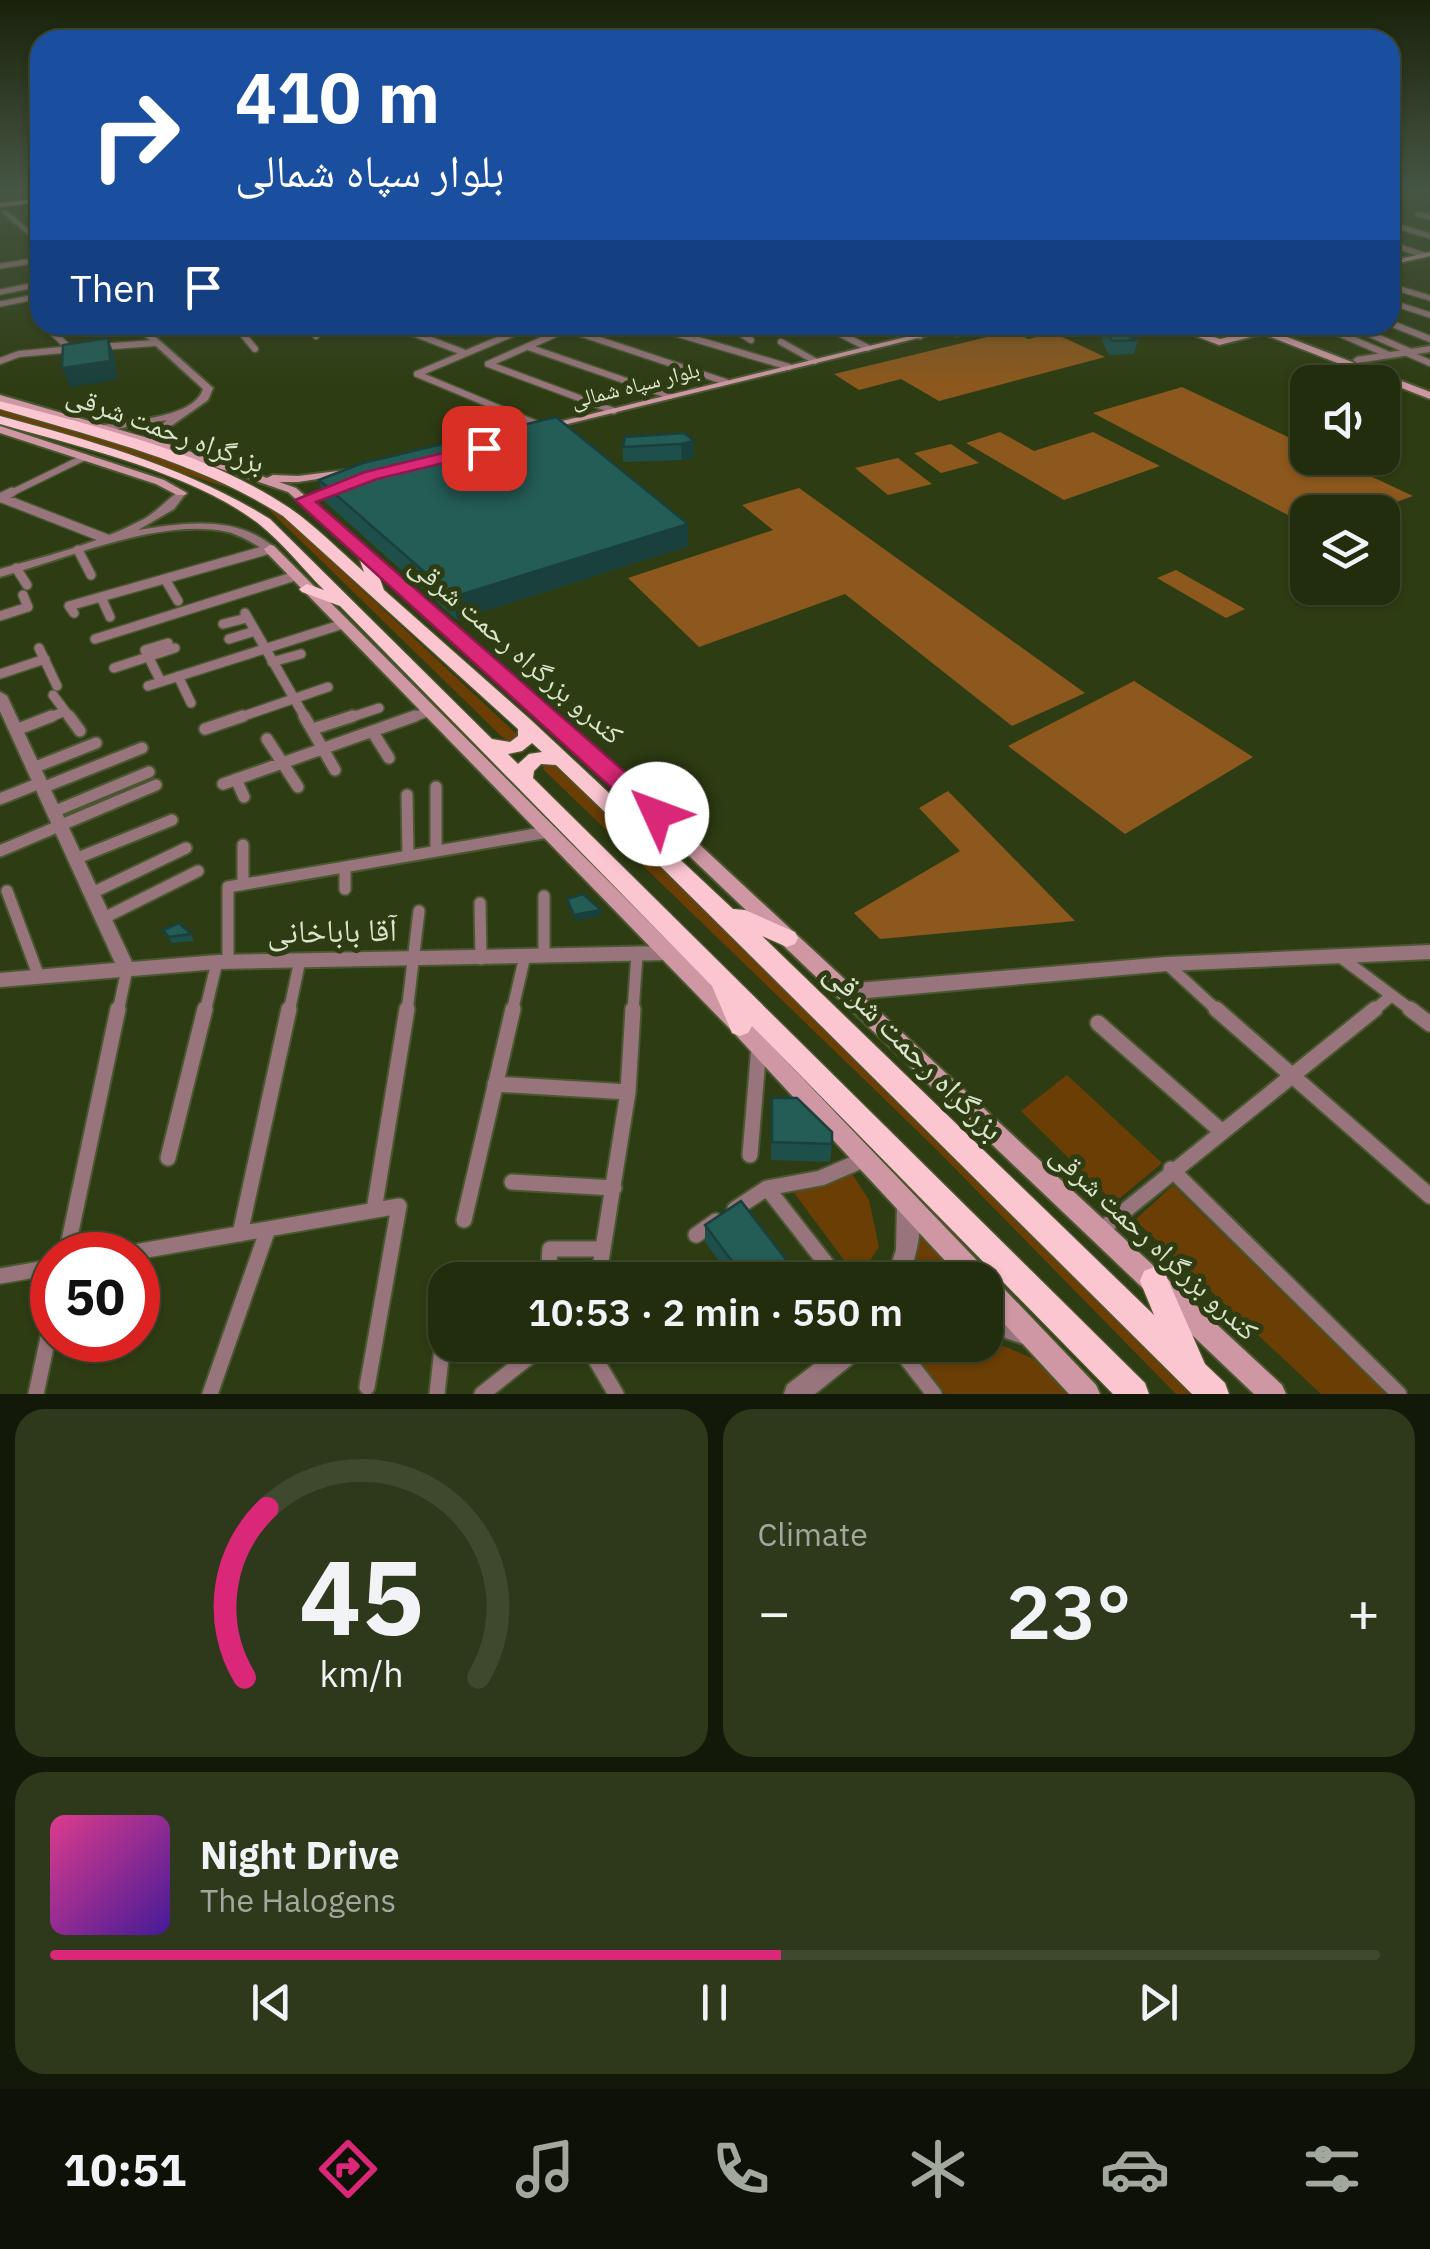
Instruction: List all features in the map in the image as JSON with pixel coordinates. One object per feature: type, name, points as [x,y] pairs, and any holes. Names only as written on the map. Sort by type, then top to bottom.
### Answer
[{"type":"highway","points":[[0,402],[28,406]]},
{"type":"highway","name":"بزرگراه رحمت شرقی","points":[[0,402],[249,489],[288,513],[526,725],[724,910],[1204,1385]]},
{"type":"highway","name":"بزرگراه رحمت شرقی","points":[[0,420],[193,483],[229,499],[274,531],[523,779]]},
{"type":"highway","points":[[365,555],[380,593]]},
{"type":"highway","points":[[301,582],[345,604]]},
{"type":"highway","points":[[485,742],[502,748],[518,746],[528,736],[526,725]]},
{"type":"highway","points":[[563,759],[536,758],[528,765],[523,779],[1134,1394]]},
{"type":"highway","points":[[724,910],[787,938]]},
{"type":"highway","points":[[719,974],[740,1026]]},
{"type":"highway","points":[[1154,1282],[1204,1385]]},
{"type":"main road","name":"بلوار سپاه شمالی","points":[[536,431],[926,335]]},
{"type":"main road","name":"بلوار سپاه شمالی","points":[[536,431],[935,335]]},
{"type":"main road","points":[[1200,335],[1220,342],[1241,335]]},
{"type":"main road","points":[[1285,335],[1430,396]]},
{"type":"main road","points":[[1288,335],[1430,388]]},
{"type":"main road","name":"کندرو بزرگراه رحمت شرقی","points":[[28,406],[161,445],[309,498],[365,555],[637,796],[1273,1394]]},
{"type":"main road","points":[[0,429],[160,482],[181,493]]},
{"type":"main road","points":[[253,476],[321,477],[360,469]]},
{"type":"main road","points":[[321,477],[317,484],[333,487],[352,481]]},
{"type":"main road","points":[[270,549],[740,1026],[964,1262]]},
{"type":"main road","points":[[1003,1303],[1087,1394]]},
{"type":"street","points":[[0,266],[30,262]]},
{"type":"street","points":[[1400,289],[1430,298]]},
{"type":"street","points":[[0,304],[7,296],[22,315]]},
{"type":"street","points":[[1400,306],[1430,315]]},
{"type":"street","points":[[1400,327],[1429,337]]},
{"type":"street","points":[[56,335],[70,350]]},
{"type":"street","points":[[146,335],[208,388],[205,398],[166,425],[161,445]]},
{"type":"street","points":[[244,335],[255,348]]},
{"type":"street","points":[[417,335],[466,353]]},
{"type":"street","points":[[499,335],[505,337]]},
{"type":"street","points":[[510,335],[417,374],[536,431]]},
{"type":"street","points":[[554,335],[488,364],[614,410]]},
{"type":"street","points":[[581,335],[726,382]]},
{"type":"street","points":[[690,335],[788,367]]},
{"type":"street","points":[[743,335],[751,340]]},
{"type":"street","points":[[843,335],[868,348]]},
{"type":"street","points":[[1343,335],[1390,355]]},
{"type":"street","points":[[1371,335],[1430,363]]},
{"type":"street","points":[[781,342],[815,361]]},
{"type":"street","points":[[94,348],[154,343]]},
{"type":"street","points":[[528,346],[670,396]]},
{"type":"street","points":[[0,360],[19,354],[82,348]]},
{"type":"street","points":[[1357,360],[1430,349]]},
{"type":"street","points":[[104,428],[187,411]]},
{"type":"street","points":[[1,495],[85,457]]},
{"type":"street","points":[[0,573],[107,539],[164,512],[175,505],[181,493]]},
{"type":"street","points":[[1,495],[107,539],[218,526],[252,534],[270,549]]},
{"type":"street","points":[[74,613],[69,606],[270,549]]},
{"type":"street","points":[[78,550],[91,575]]},
{"type":"street","points":[[0,616],[28,607],[16,568]]},
{"type":"street","points":[[165,579],[178,601]]},
{"type":"street","points":[[95,639],[301,582]]},
{"type":"street","points":[[100,597],[110,617]]},
{"type":"street","points":[[223,624],[246,615],[335,770]]},
{"type":"street","points":[[148,686],[343,624]]},
{"type":"street","points":[[229,640],[255,631]]},
{"type":"street","points":[[161,682],[145,650],[171,646]]},
{"type":"street","points":[[0,674],[42,654],[63,712]]},
{"type":"street","points":[[272,662],[301,654]]},
{"type":"street","points":[[114,668],[148,657]]},
{"type":"street","points":[[178,676],[190,703]]},
{"type":"street","points":[[205,729],[328,688]]},
{"type":"street","points":[[0,696],[9,725],[127,969],[71,1232]]},
{"type":"street","points":[[313,729],[379,708]]},
{"type":"street","points":[[223,784],[430,711]]},
{"type":"street","points":[[9,725],[63,712],[80,731]]},
{"type":"street","points":[[372,732],[389,758]]},
{"type":"street","points":[[267,740],[298,787]]},
{"type":"street","points":[[0,799],[96,743]]},
{"type":"street","points":[[38,780],[142,748]]},
{"type":"street","points":[[0,851],[149,772]]},
{"type":"street","points":[[236,779],[244,797]]},
{"type":"street","points":[[56,819],[156,785]]},
{"type":"street","points":[[436,787],[436,850]]},
{"type":"street","points":[[407,794],[408,855]]},
{"type":"street","points":[[75,859],[172,820]]},
{"type":"street","points":[[168,1158],[222,962],[228,887],[548,832]]},
{"type":"street","points":[[243,845],[243,884]]},
{"type":"street","points":[[90,894],[186,848]]},
{"type":"street","points":[[345,867],[345,890]]},
{"type":"street","points":[[102,919],[198,871]]},
{"type":"street","points":[[7,891],[40,977]]},
{"type":"street","points":[[464,1220],[495,1084],[534,956],[544,896]]},
{"type":"street","points":[[480,903],[481,958]]},
{"type":"street","points":[[374,1210],[416,958],[419,911]]},
{"type":"street","points":[[845,992],[1167,964],[1430,952]]},
{"type":"street","points":[[601,1262],[628,1092],[637,954]]},
{"type":"street","name":"آقا باباخانی","points":[[0,980],[222,962],[666,954]]},
{"type":"street","points":[[1337,954],[1430,1024]]},
{"type":"street","points":[[240,1234],[300,960]]},
{"type":"street","points":[[1167,964],[1291,1078],[1430,1196]]},
{"type":"street","points":[[1101,1230],[1171,1169],[1390,996]]},
{"type":"street","points":[[1098,1023],[1221,1131]]},
{"type":"street","points":[[750,1155],[759,1046]]},
{"type":"street","points":[[495,1084],[628,1092]]},
{"type":"street","points":[[696,1234],[767,1188],[822,1178],[866,1158]]},
{"type":"street","points":[[1171,1169],[1399,1394]]},
{"type":"street","points":[[512,1182],[614,1188]]},
{"type":"street","points":[[767,1188],[825,1262]]},
{"type":"street","points":[[903,1262],[908,1204]]},
{"type":"street","points":[[160,1248],[399,1206],[367,1387]]},
{"type":"street","points":[[210,1394],[268,1229]]},
{"type":"street","points":[[549,1262],[550,1249],[603,1249]]},
{"type":"street","points":[[0,1276],[30,1270]]},
{"type":"street","points":[[1003,1325],[1032,1334]]},
{"type":"street","points":[[36,1394],[43,1362]]},
{"type":"street","points":[[437,1394],[441,1362]]},
{"type":"street","points":[[482,1394],[522,1362]]},
{"type":"street","points":[[596,1362],[616,1394]]},
{"type":"street","points":[[804,1391],[838,1362]]},
{"type":"street","points":[[909,1362],[934,1394]]},
{"type":"shaded area","points":[[995,335],[1028,339],[1058,335],[1105,357],[939,401],[901,379],[859,390],[834,374]]},
{"type":"shaded area","points":[[1182,387],[1290,438],[1290,475],[1368,475],[1413,496],[1400,501],[1400,495],[1290,495],[1290,516],[1093,413]]},
{"type":"shaded area","points":[[0,410],[172,462],[270,504],[521,738],[510,744],[501,736],[262,503],[235,490],[0,414]]},
{"type":"shaded area","points":[[1000,432],[1034,451],[1093,432],[1160,466],[1064,500],[966,443]]},
{"type":"shaded area","points":[[951,444],[979,463],[941,473],[914,453]]},
{"type":"shaded area","points":[[898,458],[932,484],[888,495],[855,468]]},
{"type":"shaded area","points":[[799,488],[1085,693],[1012,726],[845,594],[699,647],[628,578],[773,530],[742,505]]},
{"type":"shaded area","points":[[1176,570],[1245,609],[1226,618],[1157,578]]},
{"type":"shaded area","points":[[1134,681],[1253,757],[1125,834],[1008,746]]},
{"type":"shaded area","points":[[551,762],[1197,1394],[1176,1394],[935,1148],[543,769],[544,764]]},
{"type":"shaded area","points":[[948,791],[1075,921],[880,939],[854,913],[960,851],[919,808]]},
{"type":"shaded area","points":[[1067,1075],[1162,1163],[1114,1203],[1021,1111]]},
{"type":"shaded area","points":[[851,1172],[869,1200],[879,1247],[869,1262],[845,1262],[792,1190]]},
{"type":"shaded area","points":[[1173,1185],[1386,1394],[1321,1394],[1135,1220]]},
{"type":"shaded area","points":[[921,1226],[952,1262],[914,1262]]},
{"type":"shaded area","points":[[1003,1346],[1034,1359],[1068,1394],[945,1394],[921,1362],[1003,1362]]},
{"type":"building","points":[[1109,335],[1127,335],[1138,340],[1112,341]]},
{"type":"building","points":[[108,338],[110,361],[62,368],[63,345]]},
{"type":"building","points":[[556,417],[688,524],[453,597],[319,480],[363,463]]},
{"type":"building","points":[[684,433],[694,441],[623,447],[625,437]]},
{"type":"building","points":[[583,894],[601,910],[574,915],[567,899]]},
{"type":"building","points":[[179,923],[191,934],[169,937],[163,930]]},
{"type":"building","points":[[772,1098],[797,1098],[832,1132],[832,1144],[772,1142]]},
{"type":"building","points":[[741,1201],[788,1262],[733,1262],[705,1225]]},
{"type":"route","points":[[484,448],[371,476],[304,500],[657,814]]}]
